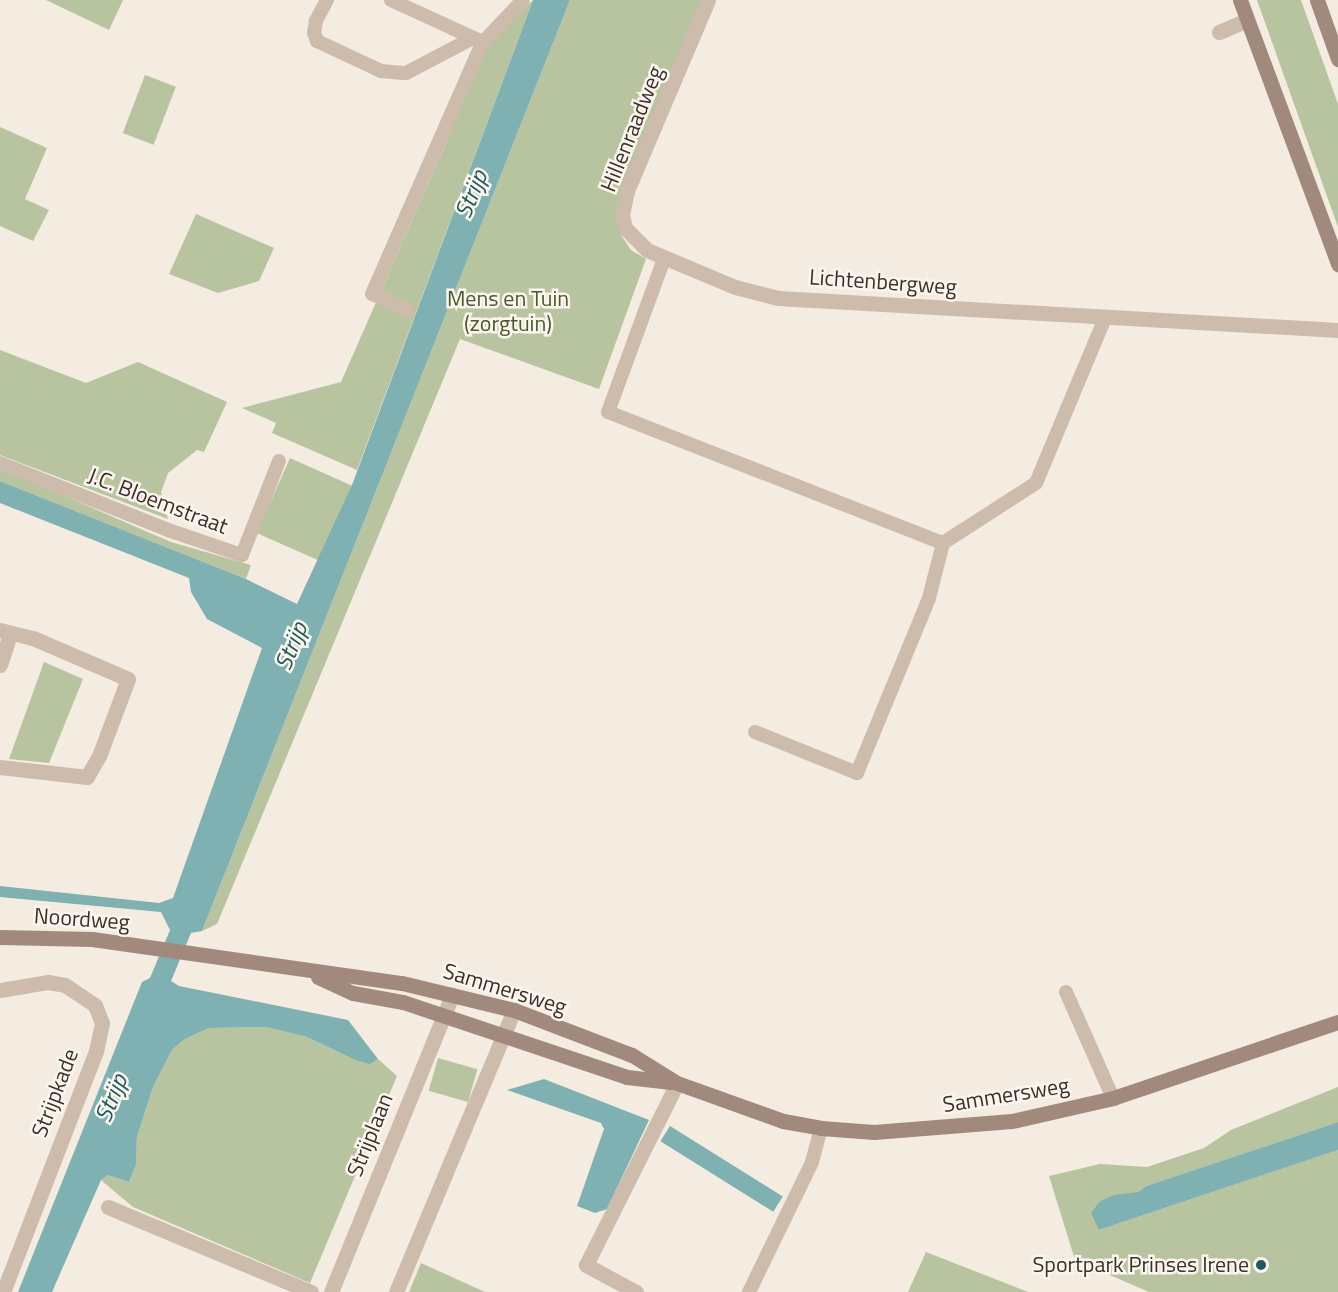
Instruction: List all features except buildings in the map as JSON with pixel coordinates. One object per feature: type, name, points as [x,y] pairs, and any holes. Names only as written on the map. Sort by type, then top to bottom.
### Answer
[{"type":"street","name":"Hillenraadweg","points":[[664,259],[635,242],[625,228],[622,213],[627,191],[708,0]]},
{"type":"street","points":[[1240,0],[1338,264]]},
{"type":"street","points":[[1317,0],[1338,59]]},
{"type":"street","points":[[1219,32],[1247,20]]},
{"type":"street","name":"Lichtenbergweg","points":[[664,259],[735,287],[778,298],[1338,330]]},
{"type":"street","points":[[0,664],[5,632],[33,638],[128,679],[99,756],[87,777],[0,767]]},
{"type":"street","name":"Noordweg","points":[[0,937],[92,939],[185,950]]},
{"type":"street","name":"Sammersweg","points":[[185,950],[310,973],[356,975],[514,1010],[632,1055],[676,1083]]},
{"type":"street","name":"Sammersweg","points":[[310,973],[353,993],[443,1014],[627,1077],[676,1083],[783,1120],[821,1128],[874,1132],[943,1129],[1012,1120],[1113,1098],[1338,1022]]},
{"type":"street","name":"Strijpkade","points":[[0,990],[48,982],[65,985],[95,1005],[102,1023],[96,1051],[3,1292]]},
{"type":"street","name":"Strijplaan","points":[[331,1292],[452,995]]},
{"type":"street","points":[[396,1292],[514,1010]]},
{"type":"street","points":[[636,1292],[586,1265],[676,1083]]},
{"type":"street","points":[[108,1207],[311,1292]]},
{"type":"lane","points":[[327,0],[316,21],[314,33],[317,41],[381,71],[406,73],[478,40],[523,0]]},
{"type":"lane","points":[[391,0],[478,40]]},
{"type":"lane","points":[[408,310],[372,294],[478,40]]},
{"type":"lane","points":[[664,259],[608,412],[943,543]]},
{"type":"lane","points":[[755,732],[857,773],[929,598],[943,543],[1036,483],[1105,318]]},
{"type":"lane","name":"J.C. Bloemstraat","points":[[0,463],[168,530],[242,555],[279,461]]},
{"type":"lane","points":[[1066,992],[1113,1098]]},
{"type":"lane","points":[[749,1292],[812,1162],[821,1128]]},
{"type":"green space","points":[[46,0],[123,0],[109,30]]},
{"type":"green space","points":[[533,0],[357,470],[272,433],[276,423],[242,408],[341,382],[446,143],[473,62],[487,43]]},
{"type":"green space","name":"Mens en Tuin (zorgtuin)","points":[[570,0],[701,0],[620,217],[621,235],[631,250],[646,259],[599,389],[460,339],[217,924],[202,931]]},
{"type":"green space","points":[[1257,0],[1301,0],[1338,104],[1338,227]]},
{"type":"green space","points":[[145,75],[176,87],[154,145],[123,133]]},
{"type":"green space","points":[[0,127],[47,148],[25,199],[49,210],[33,241],[0,226]]},
{"type":"green space","points":[[196,214],[274,248],[259,281],[218,293],[169,274]]},
{"type":"green space","points":[[0,350],[86,383],[138,362],[227,402],[204,452],[197,450],[168,473],[161,492],[168,519],[0,455]]},
{"type":"green space","points":[[290,458],[352,486],[319,561],[257,533]]},
{"type":"green space","points":[[0,468],[171,542],[251,565],[246,579],[0,481]]},
{"type":"green space","points":[[44,662],[83,679],[49,763],[9,759]]},
{"type":"green space","points":[[266,1027],[307,1037],[355,1060],[370,1063],[378,1059],[397,1076],[310,1283],[133,1207],[101,1180],[108,1175],[129,1182],[136,1165],[137,1137],[153,1087],[172,1050],[185,1039],[209,1028]]},
{"type":"green space","points":[[438,1058],[477,1069],[468,1102],[429,1091]]},
{"type":"green space","points":[[1338,1087],[1338,1122],[1146,1186],[1138,1192],[1100,1201],[1099,1230],[1338,1150],[1338,1292],[1149,1292],[1075,1260],[1049,1176],[1100,1164],[1147,1167],[1204,1148],[1231,1130]]},
{"type":"green space","points":[[926,1252],[1028,1292],[908,1292]]},
{"type":"green space","points":[[421,1263],[485,1292],[409,1292]]},
{"type":"water","name":"Strijp","points":[[533,0],[570,0],[202,931],[191,933],[171,981],[179,986],[348,1020],[378,1059],[370,1064],[355,1060],[307,1037],[266,1027],[209,1028],[185,1039],[172,1050],[153,1087],[137,1137],[136,1165],[129,1182],[108,1175],[101,1180],[52,1292],[18,1292],[142,982],[150,978],[170,930],[161,912],[0,897],[0,886],[159,903],[173,898],[262,648],[207,619],[191,592],[189,578],[0,503],[0,481],[246,579],[297,604],[352,485]]},
{"type":"water","points":[[544,1079],[649,1120],[607,1209],[595,1213],[577,1206],[604,1129],[601,1123],[507,1090]]},
{"type":"water","points":[[1338,1122],[1338,1150],[1099,1230],[1091,1213],[1100,1201],[1114,1195],[1138,1192],[1146,1186]]},
{"type":"water","points":[[670,1126],[783,1196],[773,1212],[660,1141]]},
{"type":"place","name":"Sportpark Prinses Irene","points":[[1261,1265]]}]
